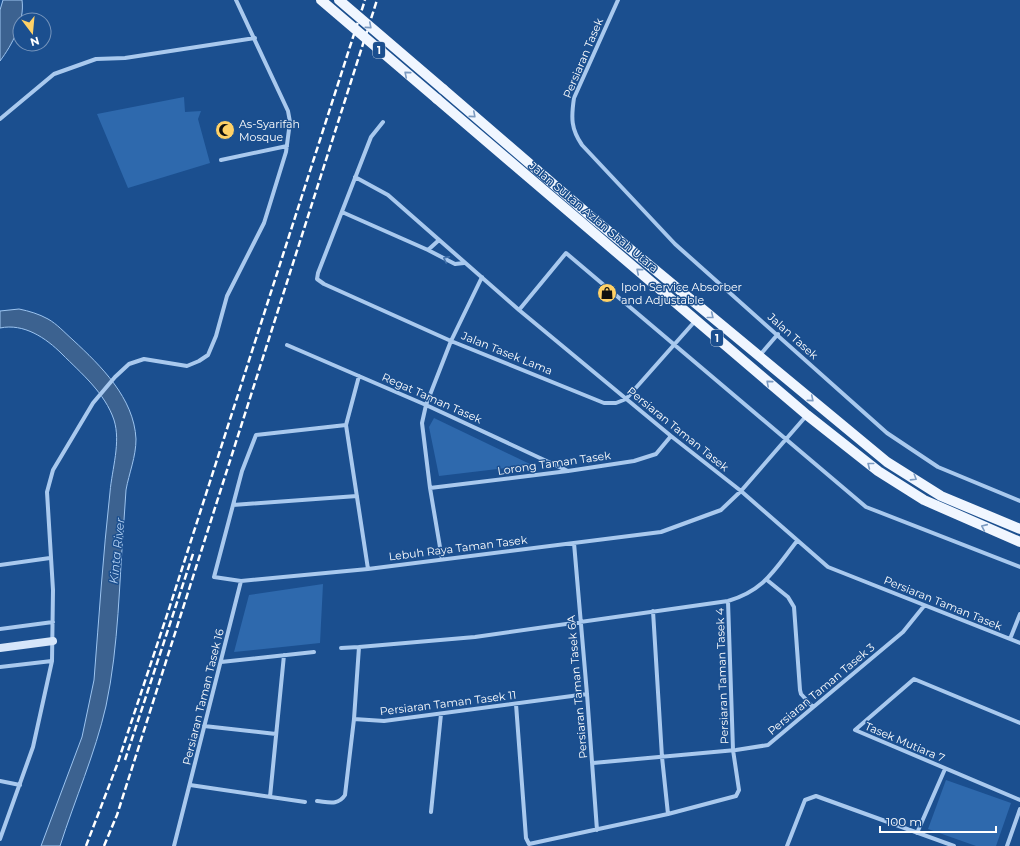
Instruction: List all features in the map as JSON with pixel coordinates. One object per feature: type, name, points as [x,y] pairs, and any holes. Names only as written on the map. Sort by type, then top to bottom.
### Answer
[{"type":"main road","name":"Jalan Sultan Azlan Shah Utara","points":[[321,0],[807,415],[878,471],[924,500],[1020,542]]},
{"type":"main road","name":"Jalan Sultan Azlan Shah Utara","points":[[339,0],[596,220],[887,462],[941,496],[1020,529]]},
{"type":"street","points":[[0,838],[33,747],[52,661],[53,622],[47,492],[53,470],[93,403],[115,377],[135,361],[156,360],[187,366],[199,362],[208,355],[216,336],[227,296],[264,223],[287,146],[290,122],[288,111],[236,0]]},
{"type":"street","name":"Persiaran Tasek","points":[[582,145],[574,133],[572,110],[574,98],[618,0]]},
{"type":"street","points":[[0,119],[54,74],[96,59],[125,58],[255,38]]},
{"type":"street","points":[[383,122],[372,137],[342,212],[456,264],[464,263]]},
{"type":"street","name":"Jalan Tasek","points":[[582,145],[675,244],[778,334],[887,433],[938,467],[1020,501]]},
{"type":"street","points":[[221,160],[287,146]]},
{"type":"street","name":"Persiaran Taman Tasek","points":[[355,177],[388,195],[519,310],[671,436],[741,491],[828,567],[1020,643]]},
{"type":"street","name":"Jalan Tasek Lama","points":[[342,212],[318,273],[317,279],[324,284],[451,341],[604,403],[616,402],[626,398]]},
{"type":"street","points":[[428,250],[439,240]]},
{"type":"street","points":[[519,310],[566,253],[866,507],[1020,567]]},
{"type":"street","points":[[442,560],[430,488],[422,423],[426,405],[451,341],[482,277]]},
{"type":"street","points":[[626,398],[696,320]]},
{"type":"street","points":[[759,355],[778,334]]},
{"type":"street","name":"Regat Taman Tasek","points":[[287,345],[426,405],[568,471]]},
{"type":"street","points":[[359,376],[346,425],[368,568]]},
{"type":"street","name":"Lebuh Raya Taman Tasek","points":[[346,425],[256,435],[242,471],[214,577],[225,580],[241,581],[442,560],[661,532],[717,512],[741,491],[807,415]]},
{"type":"street","name":"Lorong Taman Tasek","points":[[430,488],[568,471],[649,457],[661,449],[671,436]]},
{"type":"street","points":[[233,505],[357,496]]},
{"type":"street","points":[[341,648],[450,640],[728,601],[753,592],[767,580],[797,541]]},
{"type":"street","name":"Persiaran Taman Tasek 6A","points":[[574,543],[588,694],[597,830]]},
{"type":"street","points":[[0,565],[50,558]]},
{"type":"street","points":[[767,580],[788,598],[794,607],[800,690],[801,694],[813,707]]},
{"type":"street","name":"Persiaran Taman Tasek 16","points":[[174,846],[241,581]]},
{"type":"street","name":"Persiaran Taman Tasek 4","points":[[668,814],[738,795],[739,790],[733,750],[728,601]]},
{"type":"street","name":"Persiaran Taman Tasek 3","points":[[593,763],[733,750],[768,745],[903,632],[924,606]]},
{"type":"street","points":[[516,704],[526,838],[529,844],[668,814],[662,756],[652,611]]},
{"type":"street","points":[[1010,639],[1020,614]]},
{"type":"street","points":[[0,629],[53,622]]},
{"type":"street","points":[[0,648],[52,642]]},
{"type":"street","points":[[316,801],[335,803],[341,800],[345,795],[354,718],[359,647]]},
{"type":"street","points":[[221,662],[314,652]]},
{"type":"street","points":[[270,797],[284,655]]},
{"type":"street","points":[[0,667],[52,661]]},
{"type":"street","name":"Tasek Mutiara 7","points":[[1020,723],[914,679],[855,730],[1020,800]]},
{"type":"street","name":"Persiaran Taman Tasek 11","points":[[354,718],[384,721],[588,694]]},
{"type":"street","points":[[431,812],[441,714]]},
{"type":"street","points":[[204,726],[276,734]]},
{"type":"street","points":[[917,833],[945,769]]},
{"type":"street","points":[[0,781],[20,786]]},
{"type":"street","points":[[190,785],[305,802]]},
{"type":"street","points":[[787,846],[805,800],[809,797],[816,796],[954,846]]},
{"type":"street","points":[[1007,846],[1020,809]]},
{"type":"shaded area","points":[[184,97],[185,112],[201,111],[198,119],[210,163],[128,188],[97,114]]},
{"type":"shaded area","points":[[434,418],[532,465],[439,476],[429,427]]},
{"type":"shaded area","points":[[323,584],[320,643],[234,652],[249,595]]},
{"type":"shaded area","points":[[946,780],[1011,803],[996,846],[976,846],[928,829]]},
{"type":"water","points":[[3,0],[22,0],[22,12],[12,12],[12,42],[0,61],[0,10]]},
{"type":"water","name":"Kinta River","points":[[19,309],[41,316],[55,323],[105,372],[123,397],[134,424],[136,439],[134,459],[126,490],[114,660],[106,706],[91,759],[60,846],[41,846],[82,737],[94,680],[105,539],[117,437],[114,420],[110,410],[99,392],[56,348],[42,337],[26,330],[9,327],[0,328],[0,311]]},
{"type":"railway","points":[[86,846],[117,765],[169,609],[365,0]]},
{"type":"railway","points":[[104,846],[117,815],[377,0]]},
{"type":"railway","points":[[125,760],[194,551]]},
{"type":"place","name":"As-Syarifah Mosque","points":[[225,130]]},
{"type":"place","name":"Ipoh Service Absorber and Adjustable","points":[[607,293]]}]
